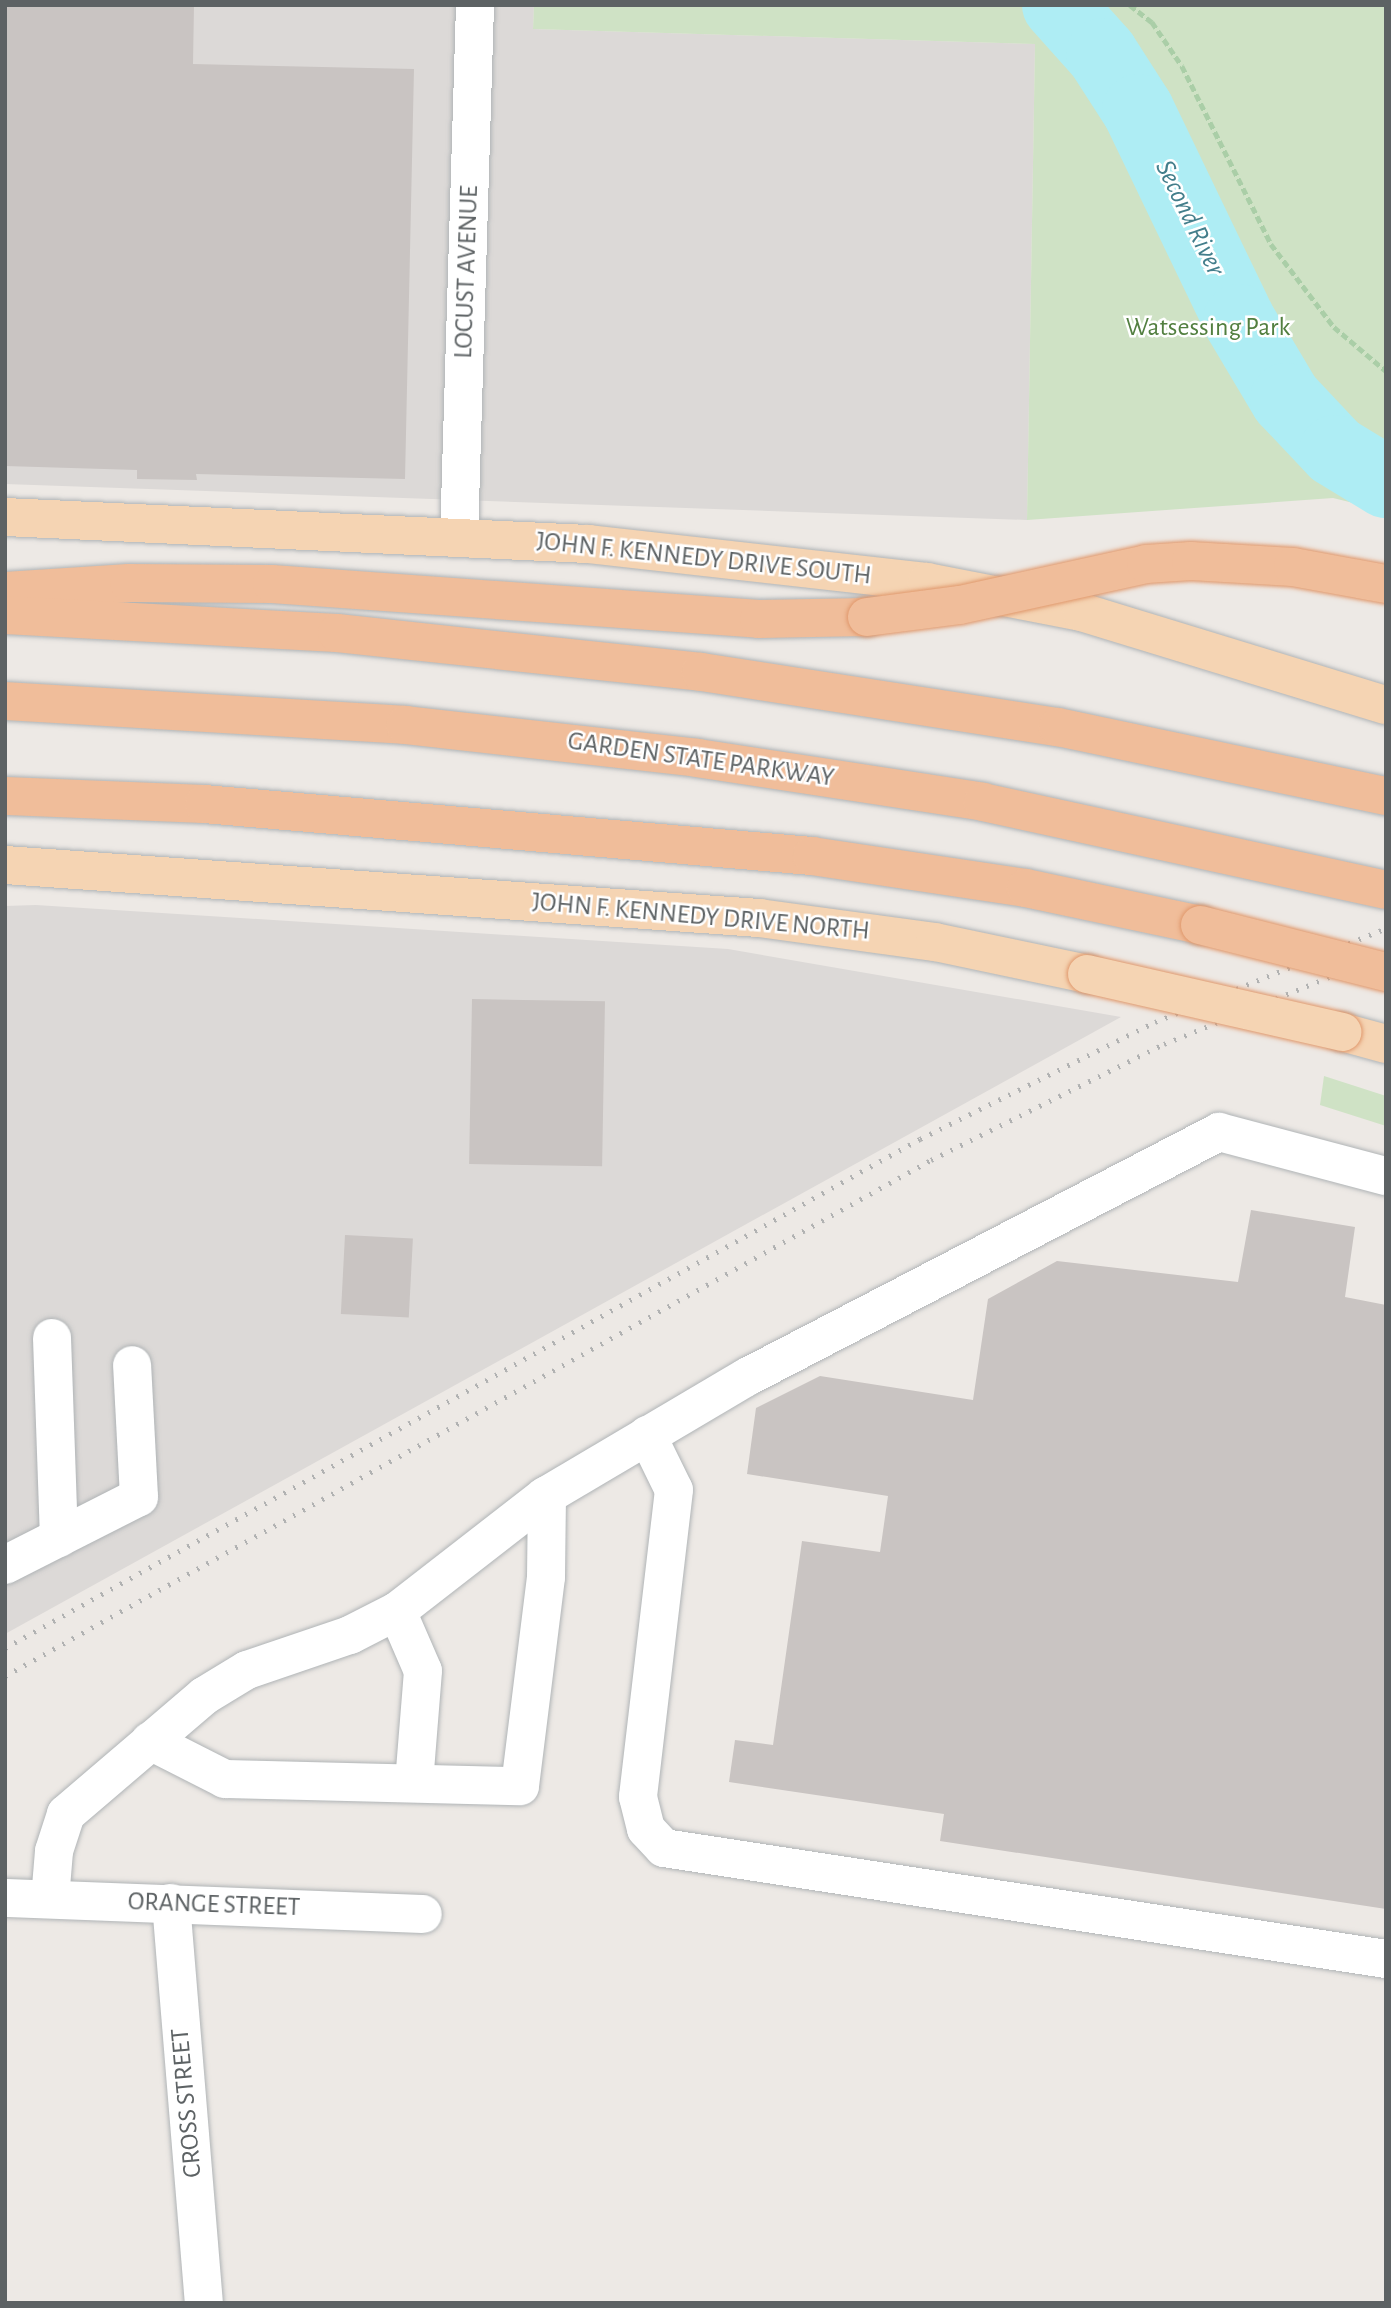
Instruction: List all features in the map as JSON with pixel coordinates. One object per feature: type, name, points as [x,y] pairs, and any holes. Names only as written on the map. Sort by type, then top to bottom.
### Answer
[{"type":"highway","points":[[5,591],[129,583],[272,584],[759,619],[867,617],[950,607],[1146,564],[1191,561],[1293,567],[1386,584]]},
{"type":"highway","points":[[5,615],[337,633],[701,672],[1058,727],[1386,796]]},
{"type":"highway","name":"GARDEN STATE PARKWAY","points":[[5,701],[405,725],[685,756],[983,802],[1323,874],[1386,890]]},
{"type":"highway","points":[[5,796],[204,804],[813,856],[1026,888],[1200,925],[1386,972]]},
{"type":"main road","name":"JOHN F. KENNEDY DRIVE SOUTH","points":[[5,517],[661,550],[1007,594],[1386,705]]},
{"type":"main road","name":"JOHN F. KENNEDY DRIVE NORTH","points":[[5,865],[760,918],[935,942],[1087,974],[1386,1044]]},
{"type":"street","name":"LOCUST AVENUE","points":[[459,538],[475,5]]},
{"type":"street","points":[[50,1899],[54,1851],[66,1814],[204,1696],[247,1670],[350,1635],[397,1611],[547,1495],[747,1377],[1219,1132],[1386,1176]]},
{"type":"street","points":[[52,1338],[59,1538]]},
{"type":"street","points":[[5,1565],[139,1497],[132,1365]]},
{"type":"street","points":[[647,1435],[674,1490],[638,1797],[646,1829],[664,1849],[1386,1959]]},
{"type":"street","points":[[150,1741],[225,1779],[520,1786],[545,1577],[547,1495]]},
{"type":"street","points":[[397,1611],[423,1671],[414,1783]]},
{"type":"street","name":"ORANGE STREET","points":[[5,1898],[424,1914]]},
{"type":"street","name":"CROSS STREET","points":[[171,1903],[204,2303]]},
{"type":"path","points":[[1130,5],[1152,22],[1182,66],[1270,244],[1334,327],[1386,371]]},
{"type":"shaded area","points":[[5,5],[534,5],[533,29],[1035,44],[1027,520],[5,484]]},
{"type":"shaded area","points":[[36,905],[728,949],[1121,1017],[5,1634],[5,906]]},
{"type":"green space","name":"Watsessing Park","points":[[534,5],[1386,5],[1386,511],[1333,498],[1027,520],[1035,44],[533,29]]},
{"type":"green space","points":[[1324,1076],[1386,1096],[1386,1126],[1320,1105]]},
{"type":"building","points":[[5,5],[194,5],[193,64],[414,69],[405,479],[196,474],[197,480],[137,479],[137,470],[5,466]]},
{"type":"building","points":[[472,999],[605,1001],[602,1166],[469,1164]]},
{"type":"building","points":[[1251,1210],[1355,1227],[1345,1297],[1386,1305],[1386,1909],[940,1841],[944,1814],[729,1782],[735,1740],[773,1745],[802,1541],[880,1552],[888,1496],[747,1474],[756,1408],[820,1376],[973,1400],[988,1299],[1057,1261],[1238,1282]]},
{"type":"building","points":[[345,1235],[413,1239],[409,1317],[341,1314]]},
{"type":"waterway","name":"Second River","points":[[1058,5],[1102,54],[1138,110],[1239,320],[1286,399],[1335,451],[1386,482]]},
{"type":"railway","points":[[5,1648],[920,1139],[1155,1022],[1386,928]]},
{"type":"railway","points":[[5,1676],[931,1160],[1164,1044],[1386,954]]}]
